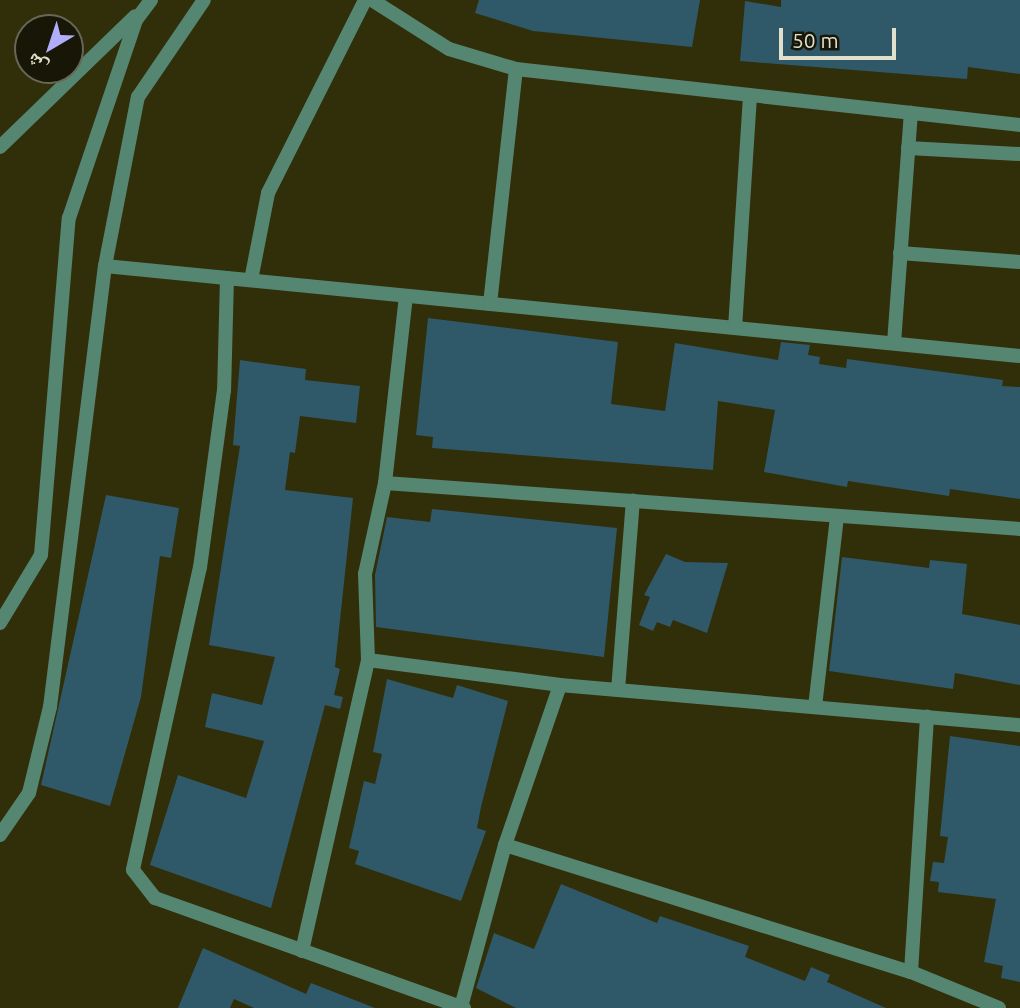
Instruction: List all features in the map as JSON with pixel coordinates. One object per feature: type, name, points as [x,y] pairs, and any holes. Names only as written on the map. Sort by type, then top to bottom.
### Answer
[{"type":"street","points":[[0,147],[151,0]]},
{"type":"street","points":[[0,623],[41,555],[69,218],[136,20],[151,0]]},
{"type":"street","points":[[0,835],[29,793],[50,707],[105,267],[138,97],[204,0]]},
{"type":"street","points":[[251,280],[268,193],[365,0]]},
{"type":"street","points":[[372,0],[449,49],[516,69],[1020,125]]},
{"type":"street","points":[[490,304],[516,69]]},
{"type":"street","points":[[735,328],[750,95]]},
{"type":"street","points":[[894,343],[911,113]]},
{"type":"street","points":[[908,148],[1020,153]]},
{"type":"street","points":[[900,253],[1020,262]]},
{"type":"street","points":[[105,267],[1020,356]]},
{"type":"street","points":[[227,278],[224,390],[201,567],[134,870],[155,898],[462,1007],[505,845],[560,685]]},
{"type":"street","points":[[302,951],[368,660],[365,574],[385,483],[406,296]]},
{"type":"street","points":[[385,483],[1020,529]]},
{"type":"street","points":[[618,690],[633,501]]},
{"type":"street","points":[[815,707],[837,516]]},
{"type":"street","points":[[368,660],[560,685],[1020,725]]},
{"type":"street","points":[[911,972],[927,717]]},
{"type":"street","points":[[505,845],[911,972],[999,1008]]},
{"type":"building","points":[[479,0],[700,0],[692,47],[533,31],[475,13]]},
{"type":"building","points":[[781,0],[1020,0],[1020,74],[968,67],[967,79],[740,61],[745,1],[781,7]]},
{"type":"building","points":[[428,318],[618,342],[611,404],[665,411],[675,343],[778,360],[781,342],[810,345],[808,355],[820,357],[819,364],[846,368],[847,359],[1003,380],[1002,386],[1020,387],[1020,499],[950,489],[949,496],[848,481],[847,487],[764,472],[775,410],[718,401],[713,470],[432,448],[433,437],[416,435]]},
{"type":"building","points":[[240,360],[306,369],[305,380],[360,386],[356,423],[300,416],[295,453],[290,452],[285,490],[353,498],[335,667],[340,669],[334,695],[343,697],[340,709],[325,705],[271,908],[150,865],[178,775],[246,798],[264,741],[205,727],[212,693],[262,705],[275,657],[209,645],[240,446],[233,445]]},
{"type":"building","points":[[106,495],[179,508],[171,558],[160,556],[141,697],[110,806],[41,785]]},
{"type":"building","points":[[432,509],[617,528],[604,657],[376,627],[375,575],[387,517],[430,522]]},
{"type":"building","points":[[666,554],[685,562],[728,563],[707,633],[673,620],[670,627],[657,622],[653,631],[639,625],[650,597],[644,595]]},
{"type":"building","points":[[842,557],[929,568],[930,560],[967,564],[962,614],[1020,625],[1020,685],[955,673],[953,689],[829,671]]},
{"type":"building","points":[[387,679],[453,698],[457,685],[508,701],[477,828],[486,831],[461,901],[355,864],[359,851],[349,848],[364,781],[375,784],[382,754],[373,752]]},
{"type":"building","points":[[950,736],[1020,746],[1020,982],[1001,978],[1003,966],[984,962],[996,899],[938,892],[939,882],[930,881],[933,862],[944,863],[948,837],[940,836]]},
{"type":"building","points":[[561,884],[657,923],[660,916],[749,946],[745,957],[805,981],[811,967],[830,975],[827,982],[886,1008],[516,1008],[476,988],[494,933],[534,949]]},
{"type":"building","points":[[203,948],[306,994],[311,983],[375,1008],[254,1008],[234,999],[230,1008],[178,1008]]}]
